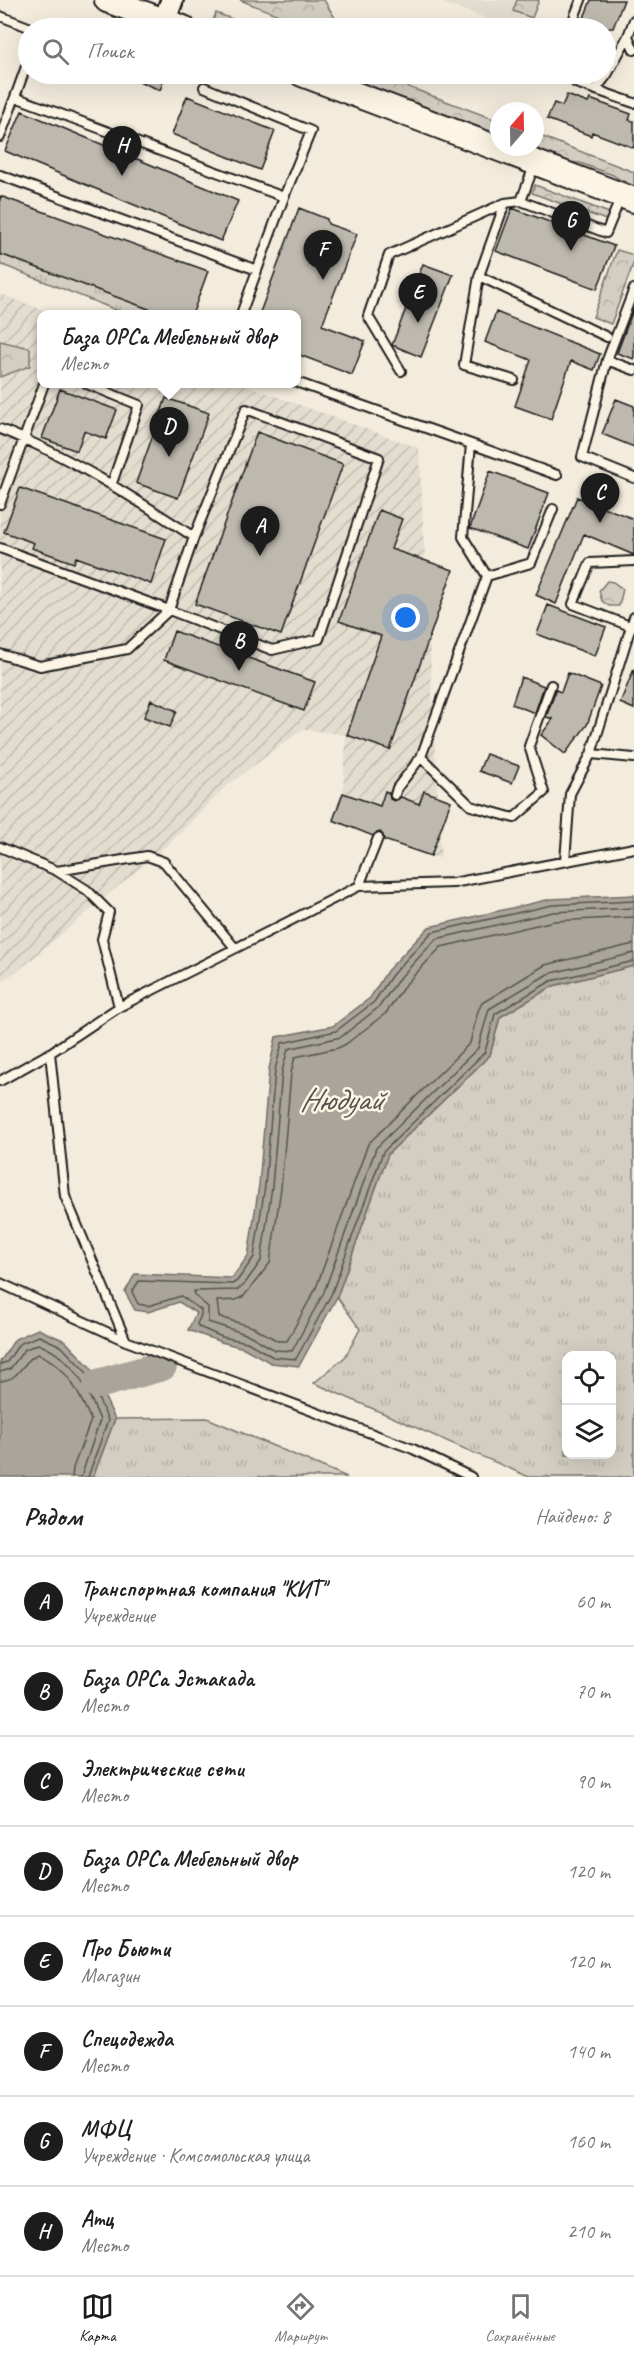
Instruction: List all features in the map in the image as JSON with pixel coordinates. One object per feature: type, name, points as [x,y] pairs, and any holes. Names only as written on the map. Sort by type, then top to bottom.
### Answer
[{"type":"main road","points":[[107,0],[164,18]]},
{"type":"main road","points":[[329,84],[628,197]]},
{"type":"lane","points":[[574,18],[582,0]]},
{"type":"lane","points":[[0,16],[18,23]]},
{"type":"lane","points":[[616,55],[634,20]]},
{"type":"lane","points":[[627,36],[634,50]]},
{"type":"lane","points":[[0,137],[20,84]]},
{"type":"lane","points":[[579,84],[634,103]]},
{"type":"lane","points":[[596,89],[599,84]]},
{"type":"lane","points":[[204,87],[311,131],[243,310]]},
{"type":"lane","points":[[15,97],[284,197]]},
{"type":"lane","points":[[521,201],[536,162]]},
{"type":"lane","points":[[0,175],[257,270]]},
{"type":"lane","points":[[401,371],[368,316],[390,255],[505,203],[521,201],[606,233],[628,197]]},
{"type":"lane","points":[[505,203],[479,276],[464,365],[514,380]]},
{"type":"lane","points":[[479,276],[607,337]]},
{"type":"lane","points":[[634,289],[607,360],[582,457],[634,478]]},
{"type":"lane","points":[[607,360],[634,370]]},
{"type":"lane","points":[[301,383],[557,475]]},
{"type":"lane","points":[[0,504],[43,388]]},
{"type":"lane","points":[[97,388],[139,405],[112,483]]},
{"type":"lane","points":[[0,548],[169,610],[272,650],[319,639],[379,458],[246,409],[194,537],[169,610],[127,649],[40,666],[0,654]]},
{"type":"lane","points":[[0,429],[24,438],[112,483],[194,537]]},
{"type":"lane","points":[[471,444],[463,537],[488,576]]},
{"type":"lane","points":[[488,576],[531,563],[553,509]]},
{"type":"lane","points":[[630,626],[573,604],[590,563],[634,561]]},
{"type":"lane","points":[[394,795],[421,757],[488,576]]},
{"type":"lane","points":[[566,861],[570,794],[591,754],[634,617]]},
{"type":"lane","points":[[421,757],[471,806],[514,818],[544,792],[529,746],[551,686]]},
{"type":"lane","points":[[591,754],[634,758]]},
{"type":"lane","points":[[359,886],[378,838]]},
{"type":"lane","points":[[0,847],[57,872],[87,890],[109,912],[102,939],[119,1007]]},
{"type":"lane","points":[[0,1081],[50,1053],[119,1007],[359,886],[453,883],[634,848]]},
{"type":"lane","points":[[57,872],[147,856],[164,862],[235,948]]},
{"type":"lane","points":[[50,1053],[65,1196],[126,1341]]},
{"type":"lane","points":[[0,1283],[126,1341],[413,1449],[471,1477]]},
{"type":"shaded area","points":[[435,0],[537,0],[530,18],[485,18]]},
{"type":"shaded area","points":[[0,294],[43,310],[37,310],[37,388],[253,388],[419,448],[441,858],[333,820],[343,793],[346,735],[303,729],[224,788],[172,841],[19,970],[0,982]]},
{"type":"green space","points":[[240,0],[324,0],[335,18],[286,18]]},
{"type":"green space","points":[[517,0],[539,0],[532,18],[513,11]]},
{"type":"green space","points":[[216,13],[229,18],[214,18]]},
{"type":"green space","points":[[356,84],[401,84],[490,118],[490,135]]},
{"type":"green space","points":[[544,137],[634,172],[634,189],[613,175],[580,163],[561,162],[544,156]]},
{"type":"green space","points":[[535,185],[609,213],[606,220],[532,193]]},
{"type":"green space","points":[[617,250],[634,255],[634,262],[611,324],[593,317]]},
{"type":"green space","points":[[0,254],[154,310],[116,310],[0,264]]},
{"type":"green space","points":[[0,341],[30,348],[30,366],[0,377]]},
{"type":"green space","points":[[607,581],[623,589],[619,606],[609,606],[602,601],[599,591]]},
{"type":"green space","points":[[634,966],[634,1477],[529,1477],[314,1383],[345,1357],[360,1329],[337,1297],[388,1154],[490,1055],[500,1017],[553,986]]},
{"type":"green space","points":[[207,1418],[347,1477],[93,1477],[115,1419]]},
{"type":"water","name":"Нюдуай","points":[[634,895],[634,966],[553,986],[500,1017],[490,1055],[388,1154],[337,1297],[299,1366],[271,1363],[244,1348],[188,1330],[196,1313],[179,1302],[148,1312],[135,1310],[125,1292],[135,1274],[232,1278],[248,1256],[259,1185],[269,1069],[276,1037],[333,1026],[370,998],[387,971],[429,927],[551,899]]},
{"type":"water","points":[[38,1329],[65,1341],[91,1368],[115,1419],[93,1477],[0,1477],[0,1362],[15,1339]]},
{"type":"building","points":[[591,0],[624,0],[616,20],[616,18],[584,18]]},
{"type":"building","points":[[145,84],[162,84],[160,90]]},
{"type":"building","points":[[567,95],[588,103],[590,99],[631,114],[629,120],[634,121],[634,148],[592,132],[591,136],[547,119],[554,103],[562,106]]},
{"type":"building","points":[[187,96],[275,131],[260,170],[172,134]]},
{"type":"building","points":[[22,111],[238,201],[221,241],[5,151]]},
{"type":"building","points":[[0,196],[208,271],[194,310],[151,310],[0,254]]},
{"type":"building","points":[[299,208],[327,219],[328,224],[357,234],[322,325],[365,341],[352,375],[301,356],[301,310],[261,310]]},
{"type":"building","points":[[512,208],[614,246],[597,289],[496,251]]},
{"type":"building","points":[[423,264],[453,275],[421,357],[392,345]]},
{"type":"building","points":[[634,310],[634,359],[617,353]]},
{"type":"building","points":[[496,312],[600,354],[594,370],[571,361],[551,419],[515,406],[531,360],[485,342]]},
{"type":"building","points":[[60,389],[117,410],[106,439],[84,431],[77,451],[42,438]]},
{"type":"building","points":[[166,398],[209,413],[178,498],[136,483]]},
{"type":"building","points":[[616,399],[634,406],[634,447],[602,434]]},
{"type":"building","points":[[257,432],[343,464],[281,635],[195,604]]},
{"type":"building","points":[[490,471],[549,493],[528,549],[470,528]]},
{"type":"building","points":[[20,488],[166,539],[151,584],[76,557],[74,563],[32,548],[34,543],[4,532]]},
{"type":"building","points":[[577,497],[634,519],[634,555],[584,534],[556,604],[536,595]]},
{"type":"building","points":[[379,510],[402,519],[391,549],[453,570],[390,750],[347,735],[381,636],[339,621]]},
{"type":"building","points":[[548,605],[606,627],[595,656],[537,634]]},
{"type":"building","points":[[174,631],[315,682],[304,711],[164,660]]},
{"type":"building","points":[[634,669],[634,709],[620,703]]},
{"type":"building","points":[[568,673],[601,686],[587,725],[565,754],[541,735],[553,719],[546,717],[556,690],[561,692]]},
{"type":"building","points":[[521,677],[544,686],[535,713],[512,704]]},
{"type":"building","points":[[151,700],[177,711],[170,727],[144,717]]},
{"type":"building","points":[[486,754],[519,766],[512,783],[479,771]]},
{"type":"building","points":[[385,791],[394,801],[401,797],[419,804],[424,791],[451,801],[431,856],[384,840],[380,832],[373,836],[333,820],[343,793],[380,806]]},
{"type":"waterway","name":"Нюдуай","points":[[98,1384],[162,1366]]},
{"type":"place","name":"Атц","points":[[122,176]]},
{"type":"place","name":"МФЦ","points":[[571,251]]},
{"type":"place","name":"Спецодежда","points":[[323,280]]},
{"type":"place","name":"Про Бьюти","points":[[418,323]]},
{"type":"place","name":"База ОРСа Мебельный двор","points":[[169,457]]},
{"type":"place","name":"Электрические сети","points":[[600,523]]},
{"type":"place","name":"Транспортная компания \"КИТ\"","points":[[260,556]]},
{"type":"place","name":"База ОРСа Эстакада","points":[[239,671]]}]
